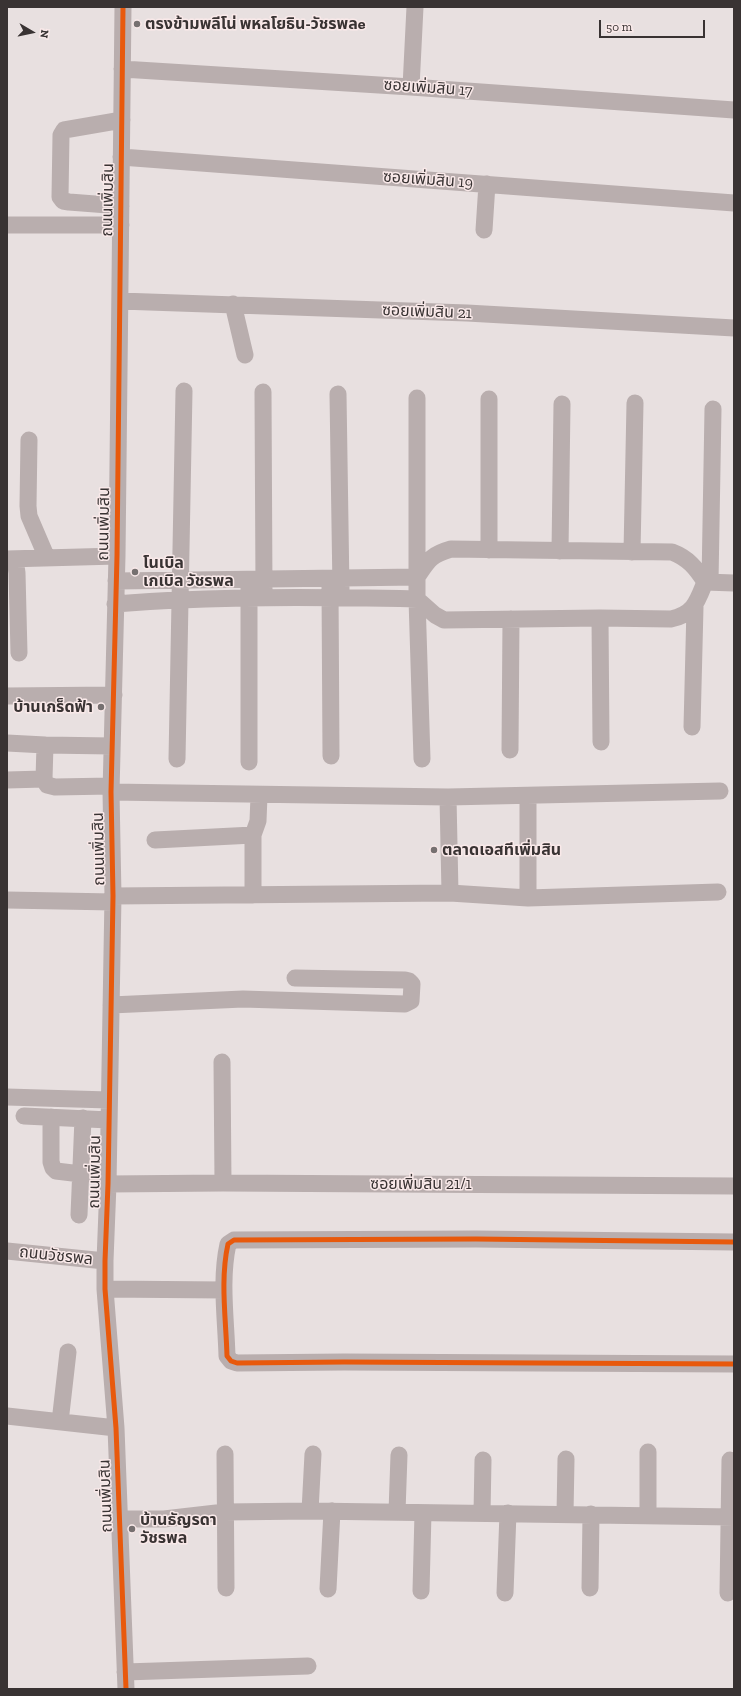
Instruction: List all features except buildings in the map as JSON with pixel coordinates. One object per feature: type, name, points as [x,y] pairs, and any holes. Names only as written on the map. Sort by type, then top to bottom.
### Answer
[{"type":"street","name":"ถนนเพิ่มสิน","points":[[123,7],[117,556],[111,789],[113,899],[105,1289],[116,1428],[126,1689]]},
{"type":"street","points":[[411,87],[415,7]]},
{"type":"street","name":"ซอยเพิ่มสิน 17","points":[[122,69],[411,87],[734,110]]},
{"type":"street","points":[[121,206],[69,202],[63,201],[60,197],[61,135],[64,130],[122,120]]},
{"type":"street","name":"ซอยเพิ่มสิน 19","points":[[121,157],[734,203]]},
{"type":"street","points":[[484,230],[487,184]]},
{"type":"street","points":[[7,225],[120,225]]},
{"type":"street","name":"ซอยเพิ่มสิน 21","points":[[120,300],[467,313],[734,328]]},
{"type":"street","points":[[233,304],[245,355]]},
{"type":"street","points":[[177,759],[184,391]]},
{"type":"street","points":[[249,762],[263,392]]},
{"type":"street","points":[[330,756],[336,598],[338,394]]},
{"type":"street","points":[[417,398],[416,577],[422,760]]},
{"type":"street","points":[[488,550],[489,399]]},
{"type":"street","points":[[632,552],[635,403]]},
{"type":"street","points":[[560,551],[562,404]]},
{"type":"street","points":[[115,604],[256,599],[417,599],[435,615],[444,620],[600,618],[671,619],[682,617],[695,607],[708,582],[712,409]]},
{"type":"street","points":[[29,440],[29,516],[47,558]]},
{"type":"street","points":[[416,577],[428,560],[437,553],[450,549],[672,552],[683,556],[696,567],[708,582]]},
{"type":"street","points":[[19,652],[16,573],[11,559],[117,556]]},
{"type":"street","points":[[116,581],[416,577]]},
{"type":"street","points":[[708,582],[734,582]]},
{"type":"street","points":[[692,727],[695,607]]},
{"type":"street","points":[[600,618],[601,742]]},
{"type":"street","points":[[510,750],[511,619]]},
{"type":"street","points":[[7,696],[114,695]]},
{"type":"street","points":[[7,744],[112,746]]},
{"type":"street","points":[[45,745],[44,780],[47,785],[55,788],[259,796],[448,797],[720,791]]},
{"type":"street","points":[[7,780],[44,780]]},
{"type":"street","points":[[253,895],[253,835],[258,821],[259,796]]},
{"type":"street","points":[[528,796],[528,898]]},
{"type":"street","points":[[448,797],[450,894]]},
{"type":"street","points":[[155,840],[253,835]]},
{"type":"street","points":[[7,900],[253,895],[450,894],[528,898],[718,892]]},
{"type":"street","points":[[111,1005],[243,999],[404,1004],[411,1001],[412,984],[405,980],[295,978]]},
{"type":"street","points":[[222,1062],[223,1183]]},
{"type":"street","points":[[7,1097],[109,1100]]},
{"type":"street","points":[[24,1116],[109,1120]]},
{"type":"street","name":"ซอยเพิ่มสิน 21/1","points":[[51,1118],[52,1168],[60,1172],[108,1179],[223,1183],[734,1186]]},
{"type":"street","points":[[79,1215],[83,1118]]},
{"type":"street","points":[[734,1242],[476,1239],[234,1240],[228,1244],[224,1290],[228,1356],[231,1360],[237,1363],[352,1362],[734,1364]]},
{"type":"street","name":"ถนนวัชรพล","points":[[7,1251],[105,1261]]},
{"type":"street","points":[[105,1289],[224,1290]]},
{"type":"street","points":[[60,1422],[68,1352]]},
{"type":"street","points":[[7,1416],[116,1428]]},
{"type":"street","points":[[648,1452],[648,1515]]},
{"type":"street","points":[[225,1454],[226,1588]]},
{"type":"street","points":[[310,1511],[313,1454]]},
{"type":"street","points":[[397,1512],[399,1455]]},
{"type":"street","points":[[565,1514],[566,1459]]},
{"type":"street","points":[[482,1513],[483,1460]]},
{"type":"street","points":[[728,1593],[732,1517],[730,1460]]},
{"type":"street","points":[[120,1519],[164,1519],[225,1512],[310,1511],[732,1517]]},
{"type":"street","points":[[328,1589],[332,1511]]},
{"type":"street","points":[[421,1591],[423,1512]]},
{"type":"street","points":[[505,1594],[508,1514]]},
{"type":"street","points":[[590,1588],[591,1514]]},
{"type":"street","points":[[125,1672],[308,1666]]},
{"type":"cycle path","points":[[123,7],[117,556],[111,792],[113,896],[105,1289],[116,1428],[126,1689]]},
{"type":"cycle path","points":[[734,1242],[476,1239],[234,1240],[228,1244],[224,1271],[227,1356],[231,1361],[237,1363],[344,1362],[734,1364]]},
{"type":"place","name":"ตรงข้ามพลีโน่ พหลโยธิน-วัชรพลe","points":[[137,24]]},
{"type":"place","name":"โนเบิล เกเบิล วัชรพล","points":[[135,572]]},
{"type":"place","name":"บ้านเกร็ดฟ้า","points":[[101,707]]},
{"type":"place","name":"ตลาดเอสทีเพิ่มสิน","points":[[434,850]]},
{"type":"place","name":"บ้านธัญรดา วัชรพล","points":[[132,1529]]}]
